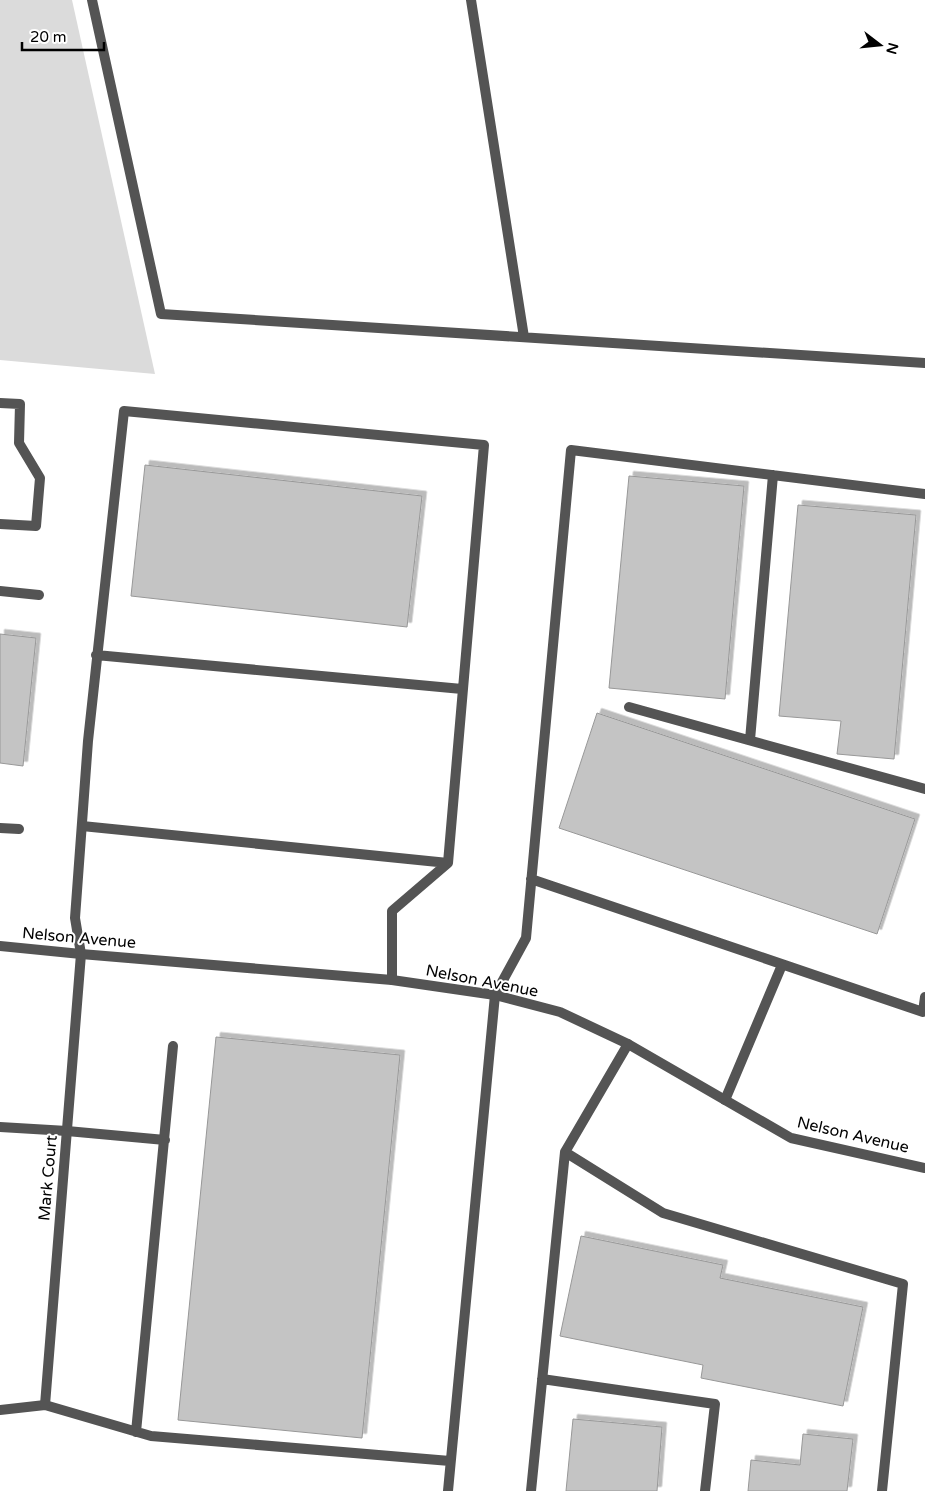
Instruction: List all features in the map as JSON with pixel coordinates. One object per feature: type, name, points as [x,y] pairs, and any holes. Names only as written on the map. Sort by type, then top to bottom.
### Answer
[{"type":"street","points":[[92,0],[161,314],[925,363]]},
{"type":"street","points":[[470,0],[524,337]]},
{"type":"street","points":[[0,404],[20,404],[19,443],[40,478],[36,526],[0,524]]},
{"type":"street","name":"Mark Court","points":[[45,1405],[81,954],[75,918],[82,826],[96,655],[124,411],[484,445],[462,689]]},
{"type":"street","points":[[448,1491],[495,995],[526,938],[571,450],[925,494]]},
{"type":"street","points":[[750,740],[772,475]]},
{"type":"street","points":[[0,591],[39,595]]},
{"type":"street","points":[[96,655],[462,689],[448,863],[392,911],[392,980]]},
{"type":"street","points":[[628,707],[925,789]]},
{"type":"street","points":[[82,826],[448,863]]},
{"type":"street","points":[[0,828],[19,830]]},
{"type":"street","points":[[531,880],[923,1012],[925,997]]},
{"type":"street","name":"Nelson Avenue","points":[[0,946],[392,980],[495,995],[560,1012],[628,1044],[792,1138],[925,1168]]},
{"type":"street","points":[[725,1100],[782,965]]},
{"type":"street","points":[[531,1491],[565,1152],[628,1044]]},
{"type":"street","points":[[136,1432],[174,1046]]},
{"type":"street","points":[[0,1127],[67,1130],[164,1140]]},
{"type":"street","points":[[565,1152],[663,1213],[903,1284],[882,1491]]},
{"type":"street","points":[[542,1379],[715,1404],[705,1491]]},
{"type":"street","points":[[0,1410],[45,1405],[151,1436],[450,1461]]},
{"type":"shaded area","points":[[0,0],[72,0],[155,374],[0,360]]},
{"type":"building","points":[[145,465],[422,496],[407,627],[131,596]]},
{"type":"building","points":[[629,476],[744,486],[725,699],[609,688]]},
{"type":"building","points":[[798,505],[916,515],[894,759],[837,754],[841,721],[779,716]]},
{"type":"building","points":[[0,634],[36,638],[23,766],[0,763]]},
{"type":"building","points":[[597,713],[915,819],[877,934],[559,828]]},
{"type":"building","points":[[216,1037],[400,1055],[362,1438],[178,1420]]},
{"type":"building","points":[[581,1236],[723,1265],[720,1278],[863,1307],[843,1406],[701,1378],[703,1365],[560,1336]]},
{"type":"building","points":[[573,1419],[662,1427],[657,1491],[566,1491]]},
{"type":"building","points":[[803,1434],[853,1439],[847,1491],[748,1491],[751,1460],[800,1465]]}]
